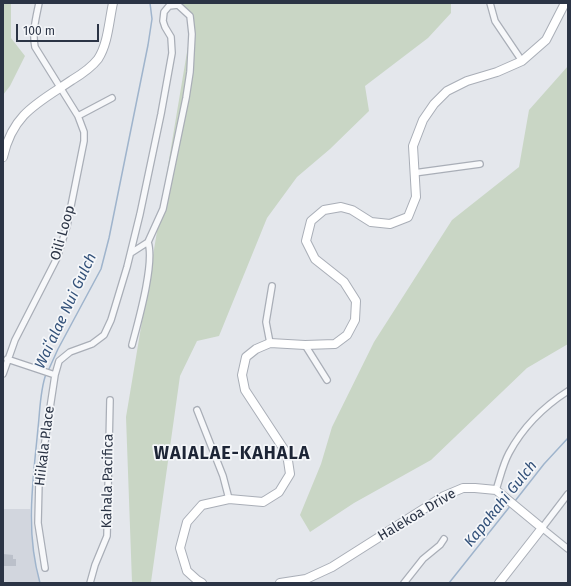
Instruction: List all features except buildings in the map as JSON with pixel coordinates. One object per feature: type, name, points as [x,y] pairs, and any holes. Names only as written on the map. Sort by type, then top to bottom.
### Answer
[{"type":"street","name":"Oili Loop","points":[[3,374],[7,359],[25,319],[49,276],[63,242],[83,149],[84,132],[78,116],[35,47],[33,36],[38,3]]},
{"type":"street","points":[[3,157],[10,134],[22,116],[37,103],[93,65],[101,53],[113,3]]},
{"type":"street","points":[[490,3],[495,21],[522,61]]},
{"type":"street","points":[[202,583],[187,571],[180,548],[187,522],[202,504],[229,499],[262,502],[279,492],[290,474],[287,454],[245,390],[242,375],[246,357],[256,349],[270,343],[305,345],[335,344],[347,335],[356,320],[356,300],[344,282],[315,259],[306,241],[311,221],[324,210],[341,207],[352,210],[371,222],[390,224],[408,217],[416,197],[413,146],[423,120],[434,104],[447,91],[467,81],[497,72],[522,61],[546,40],[565,3]]},
{"type":"street","name":"Hiikala Place","points":[[45,568],[38,524],[39,481],[53,374],[59,361],[70,352],[92,344],[104,335],[111,320],[131,253],[140,214],[172,53],[170,37],[164,27],[164,12],[169,6],[178,5],[190,16],[192,34],[190,72],[163,209],[148,242]]},
{"type":"street","points":[[78,116],[112,98]]},
{"type":"street","points":[[414,173],[480,164]]},
{"type":"street","points":[[131,253],[148,242],[150,257],[147,282],[132,345]]},
{"type":"street","points":[[270,343],[266,322],[272,286]]},
{"type":"street","points":[[305,345],[327,380]]},
{"type":"street","points":[[7,359],[53,374]]},
{"type":"street","points":[[568,391],[552,401],[527,425],[509,454],[496,490],[568,549]]},
{"type":"street","name":"Kahala Pacifica","points":[[90,583],[95,565],[107,536],[110,400]]},
{"type":"street","points":[[197,410],[223,476],[229,499]]},
{"type":"street","name":"Halekoa Drive","points":[[280,583],[306,579],[332,567],[450,493],[463,488],[496,490]]},
{"type":"street","points":[[499,583],[568,494]]},
{"type":"street","points":[[404,583],[423,559],[440,545],[444,539]]},
{"type":"shaded area","points":[[3,509],[30,509],[36,570],[40,583],[3,583]]},
{"type":"green space","points":[[3,3],[11,3],[11,38],[25,56],[10,86],[3,95]]},
{"type":"green space","points":[[172,3],[451,3],[451,13],[428,38],[365,86],[369,111],[330,149],[297,177],[267,218],[219,336],[197,341],[180,376],[151,582],[132,582],[126,417],[192,22]]},
{"type":"green space","points":[[568,66],[568,344],[527,368],[431,460],[354,503],[310,532],[300,515],[321,464],[332,427],[374,342],[452,220],[519,167],[529,110]]},
{"type":"waterway","name":"Waiʻalae Nui Gulch","points":[[48,371],[58,349],[101,269],[109,238],[148,45],[152,19],[150,3]]},
{"type":"waterway","name":"Waiʻalae Nui Gulch","points":[[40,583],[35,563],[31,525],[32,487],[40,401],[46,374]]},
{"type":"waterway","name":"Kapakahi Gulch","points":[[515,501],[544,464],[568,438]]},
{"type":"waterway","name":"Kapakahi Gulch","points":[[449,583],[511,505]]},
{"type":"district","name":"WAIALAE-KAHALA","points":[[232,454]]}]
